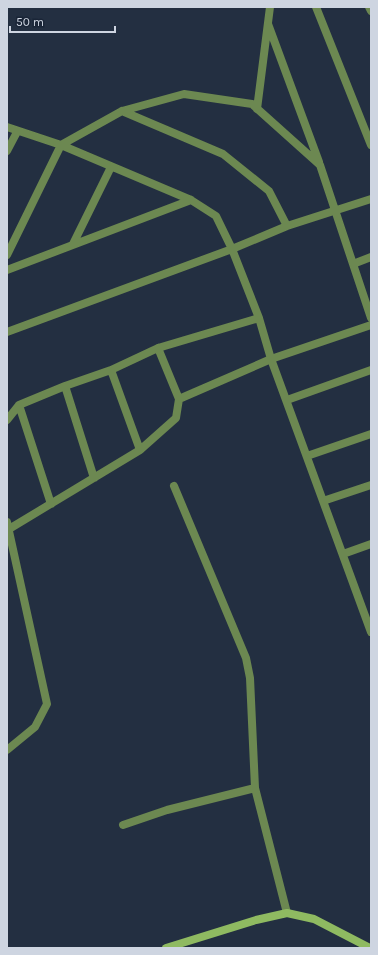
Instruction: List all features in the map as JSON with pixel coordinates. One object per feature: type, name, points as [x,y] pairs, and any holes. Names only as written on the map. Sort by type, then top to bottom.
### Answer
[{"type":"street","points":[[258,109],[270,7]]},
{"type":"street","points":[[316,7],[371,145]]},
{"type":"street","points":[[370,7],[371,11]]},
{"type":"street","points":[[268,24],[320,165],[371,318]]},
{"type":"street","points":[[7,254],[61,145],[122,111],[184,94],[252,104],[320,165]]},
{"type":"street","points":[[122,111],[224,154],[269,191],[288,226]]},
{"type":"street","points":[[7,127],[17,132],[61,145],[191,200],[216,216],[232,249],[259,318],[272,359],[371,632]]},
{"type":"street","points":[[7,151],[17,132]]},
{"type":"street","points":[[73,244],[111,167]]},
{"type":"street","points":[[7,332],[232,249],[288,226],[335,212],[371,199]]},
{"type":"street","points":[[7,270],[191,200]]},
{"type":"street","points":[[353,264],[371,257]]},
{"type":"street","points":[[7,420],[18,405],[65,386],[111,370],[158,348],[259,318]]},
{"type":"street","points":[[180,399],[272,359],[371,325]]},
{"type":"street","points":[[7,750],[35,727],[47,704],[8,526],[51,504],[140,450],[176,418],[180,399],[158,348]]},
{"type":"street","points":[[111,370],[140,450]]},
{"type":"street","points":[[287,400],[371,370]]},
{"type":"street","points":[[65,386],[94,478]]},
{"type":"street","points":[[18,405],[51,504]]},
{"type":"street","points":[[307,456],[371,434]]},
{"type":"street","points":[[323,501],[371,485]]},
{"type":"street","points":[[174,486],[246,658],[250,678],[255,788],[287,913]]},
{"type":"street","points":[[343,554],[371,544]]},
{"type":"street","points":[[362,608],[371,605]]},
{"type":"street","points":[[123,825],[166,810],[255,788]]},
{"type":"street","points":[[166,948],[256,920],[287,913],[314,919],[370,948]]}]
